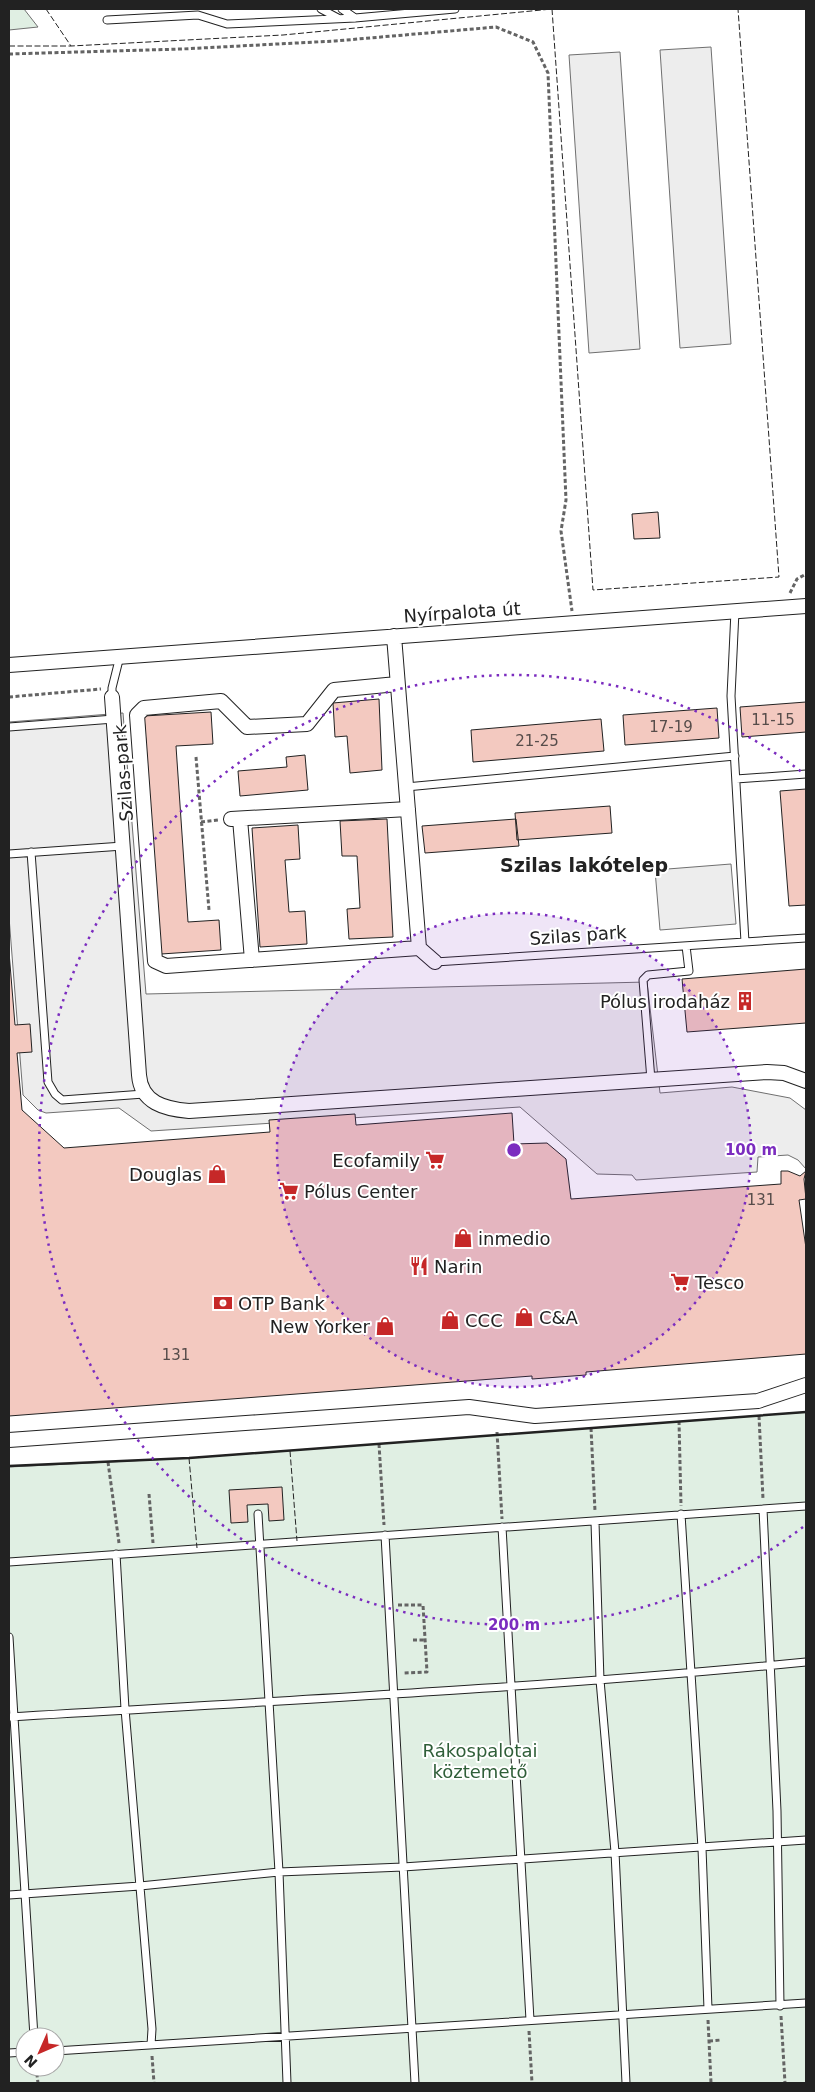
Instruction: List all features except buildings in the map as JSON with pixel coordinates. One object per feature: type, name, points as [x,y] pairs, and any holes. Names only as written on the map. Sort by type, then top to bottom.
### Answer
[{"type":"street","name":"Nyírpalota út","points":[[9,665],[806,606]]},
{"type":"street","points":[[394,636],[419,948]]},
{"type":"street","name":"Szilas park","points":[[398,684],[334,690],[307,724],[247,727],[221,701],[144,708],[137,715],[155,961],[166,966],[419,948],[435,962]]},
{"type":"street","points":[[112,693],[124,846],[138,1075],[144,1094],[154,1103],[189,1111],[767,1072],[784,1073],[806,1081]]},
{"type":"street","points":[[252,960],[236,819],[408,809]]},
{"type":"street","points":[[9,1440],[469,1407],[535,1416],[758,1401],[806,1385]]},
{"type":"lane","points":[[321,9],[340,19]]},
{"type":"lane","points":[[342,9],[355,18]]},
{"type":"lane","points":[[393,9],[400,14]]},
{"type":"lane","points":[[107,20],[198,15],[227,24],[340,19],[455,9]]},
{"type":"lane","points":[[735,611],[731,696],[745,942]]},
{"type":"lane","points":[[112,693],[120,656]]},
{"type":"lane","points":[[9,727],[114,719]]},
{"type":"lane","points":[[406,787],[735,756]]},
{"type":"lane","points":[[736,779],[806,774]]},
{"type":"lane","points":[[9,854],[124,846]]},
{"type":"lane","points":[[31,852],[48,1082],[55,1094],[62,1100],[144,1094]]},
{"type":"lane","name":"Szilas park","points":[[435,962],[806,938]]},
{"type":"lane","points":[[651,1080],[643,980],[648,974],[689,971],[686,946]]},
{"type":"lane","points":[[9,1562],[806,1506]]},
{"type":"lane","points":[[764,1509],[777,1840],[780,2006]]},
{"type":"lane","points":[[258,1514],[279,1872],[287,2083]]},
{"type":"lane","points":[[681,1514],[702,1848],[708,2009]]},
{"type":"lane","points":[[595,1522],[600,1680],[615,1852],[626,2083]]},
{"type":"lane","points":[[502,1527],[530,2020]]},
{"type":"lane","points":[[385,1535],[415,2083]]},
{"type":"lane","points":[[118,1554],[124,1709],[152,2029],[151,2045]]},
{"type":"lane","points":[[9,1637],[11,1717],[33,2027]]},
{"type":"lane","points":[[11,1717],[395,1692],[511,1687],[691,1674],[806,1662]]},
{"type":"lane","points":[[9,1895],[140,1886],[279,1872],[403,1867],[615,1852],[702,1848],[777,1840],[806,1840]]},
{"type":"lane","points":[[65,2049],[806,2003]]},
{"type":"path","points":[[9,54],[326,41],[496,27],[533,42],[548,74],[566,500],[561,531],[570,587],[572,623]]},
{"type":"path","points":[[784,608],[797,578],[806,574]]},
{"type":"path","points":[[9,697],[112,693]]},
{"type":"path","points":[[196,757],[209,910]]},
{"type":"path","points":[[759,1416],[764,1509]]},
{"type":"path","points":[[679,1421],[681,1514]]},
{"type":"path","points":[[591,1428],[595,1522]]},
{"type":"path","points":[[497,1432],[502,1527]]},
{"type":"path","points":[[379,1444],[385,1535]]},
{"type":"path","points":[[108,1462],[118,1554]]},
{"type":"path","points":[[149,1494],[154,1551]]},
{"type":"path","points":[[388,1606],[423,1605],[427,1672],[393,1674]]},
{"type":"path","points":[[413,1640],[425,1640]]},
{"type":"path","points":[[780,2006],[785,2083]]},
{"type":"path","points":[[708,2009],[711,2083]]},
{"type":"path","points":[[530,2020],[532,2083]]},
{"type":"path","points":[[709,2041],[721,2040]]},
{"type":"path","points":[[151,2045],[154,2083]]},
{"type":"green space","points":[[9,9],[24,9],[38,27],[9,30]]},
{"type":"green space","name":"Rákospalotai köztemető","points":[[806,1412],[806,2083],[9,2083],[9,1467],[189,1458]]},
{"type":"shaded area","points":[[711,47],[731,344],[680,348],[660,50]]},
{"type":"shaded area","points":[[620,52],[640,349],[589,353],[569,55]]},
{"type":"shaded area","points":[[123,713],[146,994],[647,982],[660,1093],[732,1087],[790,1098],[806,1110],[806,1169],[798,1160],[788,1155],[758,1157],[757,1172],[636,1180],[632,1175],[597,1174],[520,1107],[151,1131],[119,1108],[46,1113],[38,1110],[23,1095],[9,917],[9,722]]},
{"type":"shaded area","points":[[731,864],[736,924],[660,930],[655,870]]},
{"type":"fence","points":[[46,9],[71,46],[283,35],[552,9]]},
{"type":"fence","points":[[552,9],[593,590],[779,577],[738,9]]},
{"type":"fence","points":[[9,46],[71,46]]},
{"type":"fence","points":[[290,1451],[297,1541]]},
{"type":"fence","points":[[189,1458],[197,1548]]},
{"type":"wall","points":[[9,1466],[189,1458],[806,1412]]},
{"type":"place","name":"Pólus irodaház","points":[[745,1001]]},
{"type":"place","name":"Ecofamily","points":[[435,1160]]},
{"type":"place","name":"Douglas","points":[[217,1174]]},
{"type":"place","name":"Pólus Center","points":[[289,1191]]},
{"type":"place","name":"inmedio","points":[[463,1238]]},
{"type":"place","name":"Narin","points":[[419,1266]]},
{"type":"place","name":"Tesco","points":[[680,1282]]},
{"type":"place","name":"OTP Bank","points":[[223,1303]]},
{"type":"place","name":"C&A","points":[[524,1317]]},
{"type":"place","name":"CCC","points":[[450,1320]]},
{"type":"place","name":"New Yorker","points":[[385,1326]]},
{"type":"district","name":"Szilas lakótelep","points":[[584,865]]}]
